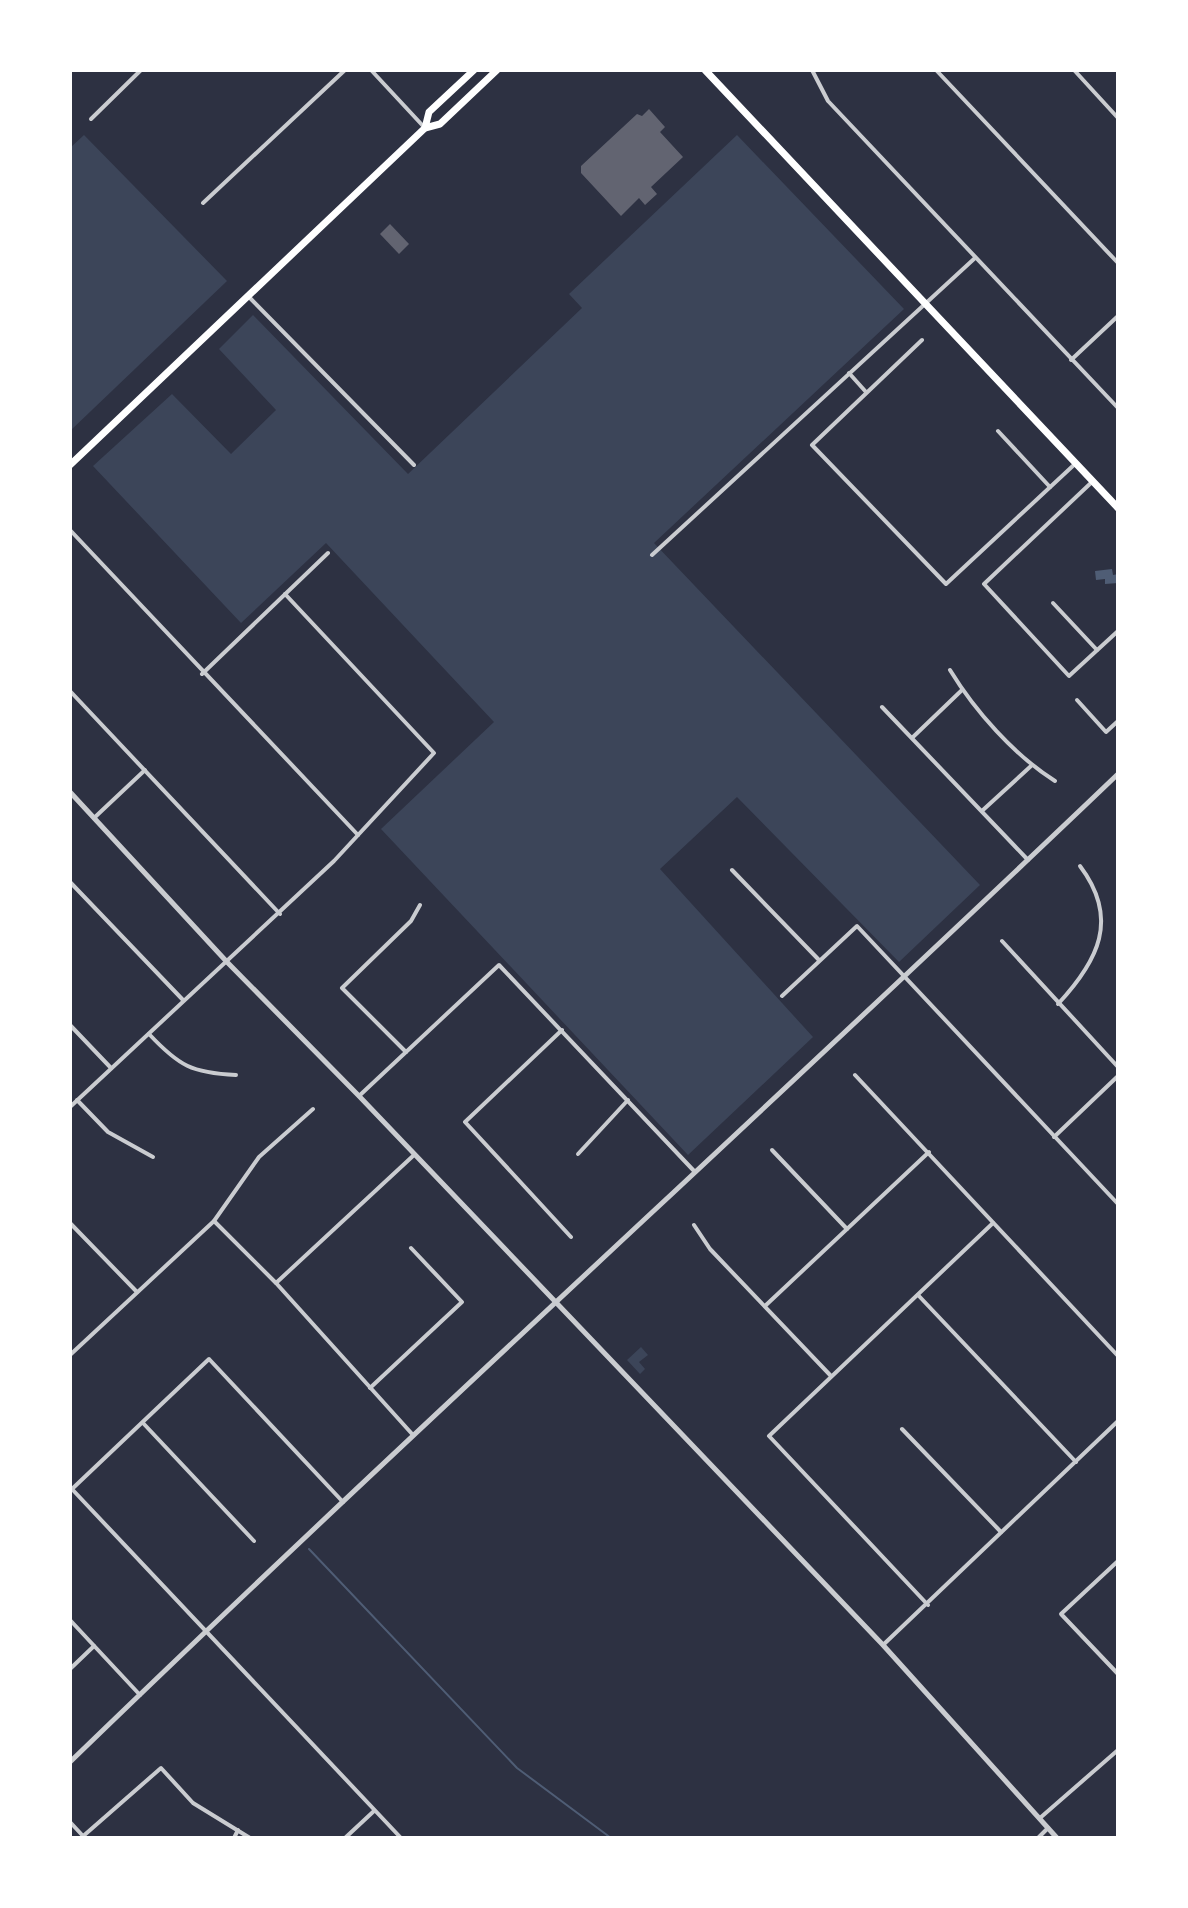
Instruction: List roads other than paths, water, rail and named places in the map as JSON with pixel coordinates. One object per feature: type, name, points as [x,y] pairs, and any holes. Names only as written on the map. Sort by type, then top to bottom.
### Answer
[{"type":"main road","points":[[425,128],[429,112],[474,70]]},
{"type":"main road","points":[[70,465],[425,128],[440,124],[497,70]]},
{"type":"main road","points":[[705,70],[1118,508]]},
{"type":"street","points":[[91,119],[141,70]]},
{"type":"street","points":[[203,203],[345,70]]},
{"type":"street","points":[[371,70],[425,128]]},
{"type":"street","points":[[812,70],[828,101],[1118,408]]},
{"type":"street","points":[[936,70],[1118,263]]},
{"type":"street","points":[[1074,70],[1118,118]]},
{"type":"street","points":[[652,555],[975,258]]},
{"type":"street","points":[[249,297],[414,465]]},
{"type":"street","points":[[1071,360],[1118,316]]},
{"type":"street","points":[[922,340],[812,445],[946,584],[1076,463]]},
{"type":"street","points":[[849,373],[866,392]]},
{"type":"street","points":[[998,431],[1050,487]]},
{"type":"street","points":[[1093,481],[984,584],[1069,676],[1118,631]]},
{"type":"street","points":[[70,530],[202,674],[358,835]]},
{"type":"street","points":[[202,674],[328,553]]},
{"type":"street","points":[[70,1107],[280,914],[434,753],[285,594]]},
{"type":"street","points":[[1053,603],[1097,650]]},
{"type":"street","points":[[950,670],[962,690],[1031,766],[1055,781]]},
{"type":"street","points":[[913,737],[962,690]]},
{"type":"street","points":[[70,691],[280,914]]},
{"type":"street","points":[[1077,700],[1106,732],[1118,721]]},
{"type":"street","points":[[882,707],[1028,860]]},
{"type":"street","points":[[983,811],[1031,766]]},
{"type":"street","points":[[94,818],[145,770]]},
{"type":"street","points":[[70,1762],[554,1302],[849,1026],[905,979],[1118,774]]},
{"type":"street","points":[[70,792],[227,962],[883,1645],[1057,1838]]},
{"type":"street","points":[[1058,1004],[1086,973],[1101,926],[1093,884],[1080,866]]},
{"type":"street","points":[[732,870],[820,960]]},
{"type":"street","points":[[70,882],[183,1000]]},
{"type":"street","points":[[406,1052],[342,988],[411,921],[420,905]]},
{"type":"street","points":[[782,996],[857,926],[1118,1204]]},
{"type":"street","points":[[1002,941],[1118,1067]]},
{"type":"street","points":[[359,1096],[499,965],[695,1172]]},
{"type":"street","points":[[70,1025],[111,1068]]},
{"type":"street","points":[[562,1030],[465,1122],[571,1237]]},
{"type":"street","points":[[149,1034],[171,1058],[197,1073],[236,1075]]},
{"type":"street","points":[[855,1075],[1118,1356]]},
{"type":"street","points":[[1054,1137],[1118,1076]]},
{"type":"street","points":[[77,1100],[108,1132],[153,1157]]},
{"type":"street","points":[[578,1154],[628,1100]]},
{"type":"street","points":[[70,1355],[214,1221],[259,1157],[313,1109]]},
{"type":"street","points":[[772,1150],[847,1229]]},
{"type":"street","points":[[765,1306],[929,1152]]},
{"type":"street","points":[[276,1283],[414,1155]]},
{"type":"street","points":[[214,1221],[276,1283],[413,1435]]},
{"type":"street","points":[[70,1223],[137,1292]]},
{"type":"street","points":[[928,1605],[769,1436],[993,1223]]},
{"type":"street","points":[[694,1225],[710,1249],[831,1376]]},
{"type":"street","points":[[370,1388],[462,1302],[411,1248]]},
{"type":"street","points":[[918,1294],[1076,1462]]},
{"type":"street","points":[[343,1502],[209,1359],[71,1488],[401,1838]]},
{"type":"street","points":[[883,1645],[1118,1421]]},
{"type":"street","points":[[143,1423],[254,1541]]},
{"type":"street","points":[[902,1429],[1001,1532]]},
{"type":"street","points":[[1118,1561],[1061,1614],[1118,1674]]},
{"type":"street","points":[[70,1620],[140,1695]]},
{"type":"street","points":[[70,1669],[94,1646]]},
{"type":"street","points":[[1039,1820],[1118,1750]]},
{"type":"street","points":[[70,1822],[82,1837],[161,1768],[193,1803],[250,1838]]},
{"type":"street","points":[[345,1838],[374,1811]]},
{"type":"street","points":[[1038,1838],[1048,1828]]},
{"type":"street","points":[[234,1838],[238,1830]]},
{"type":"waterway","points":[[309,1549],[517,1768],[611,1838]]}]
